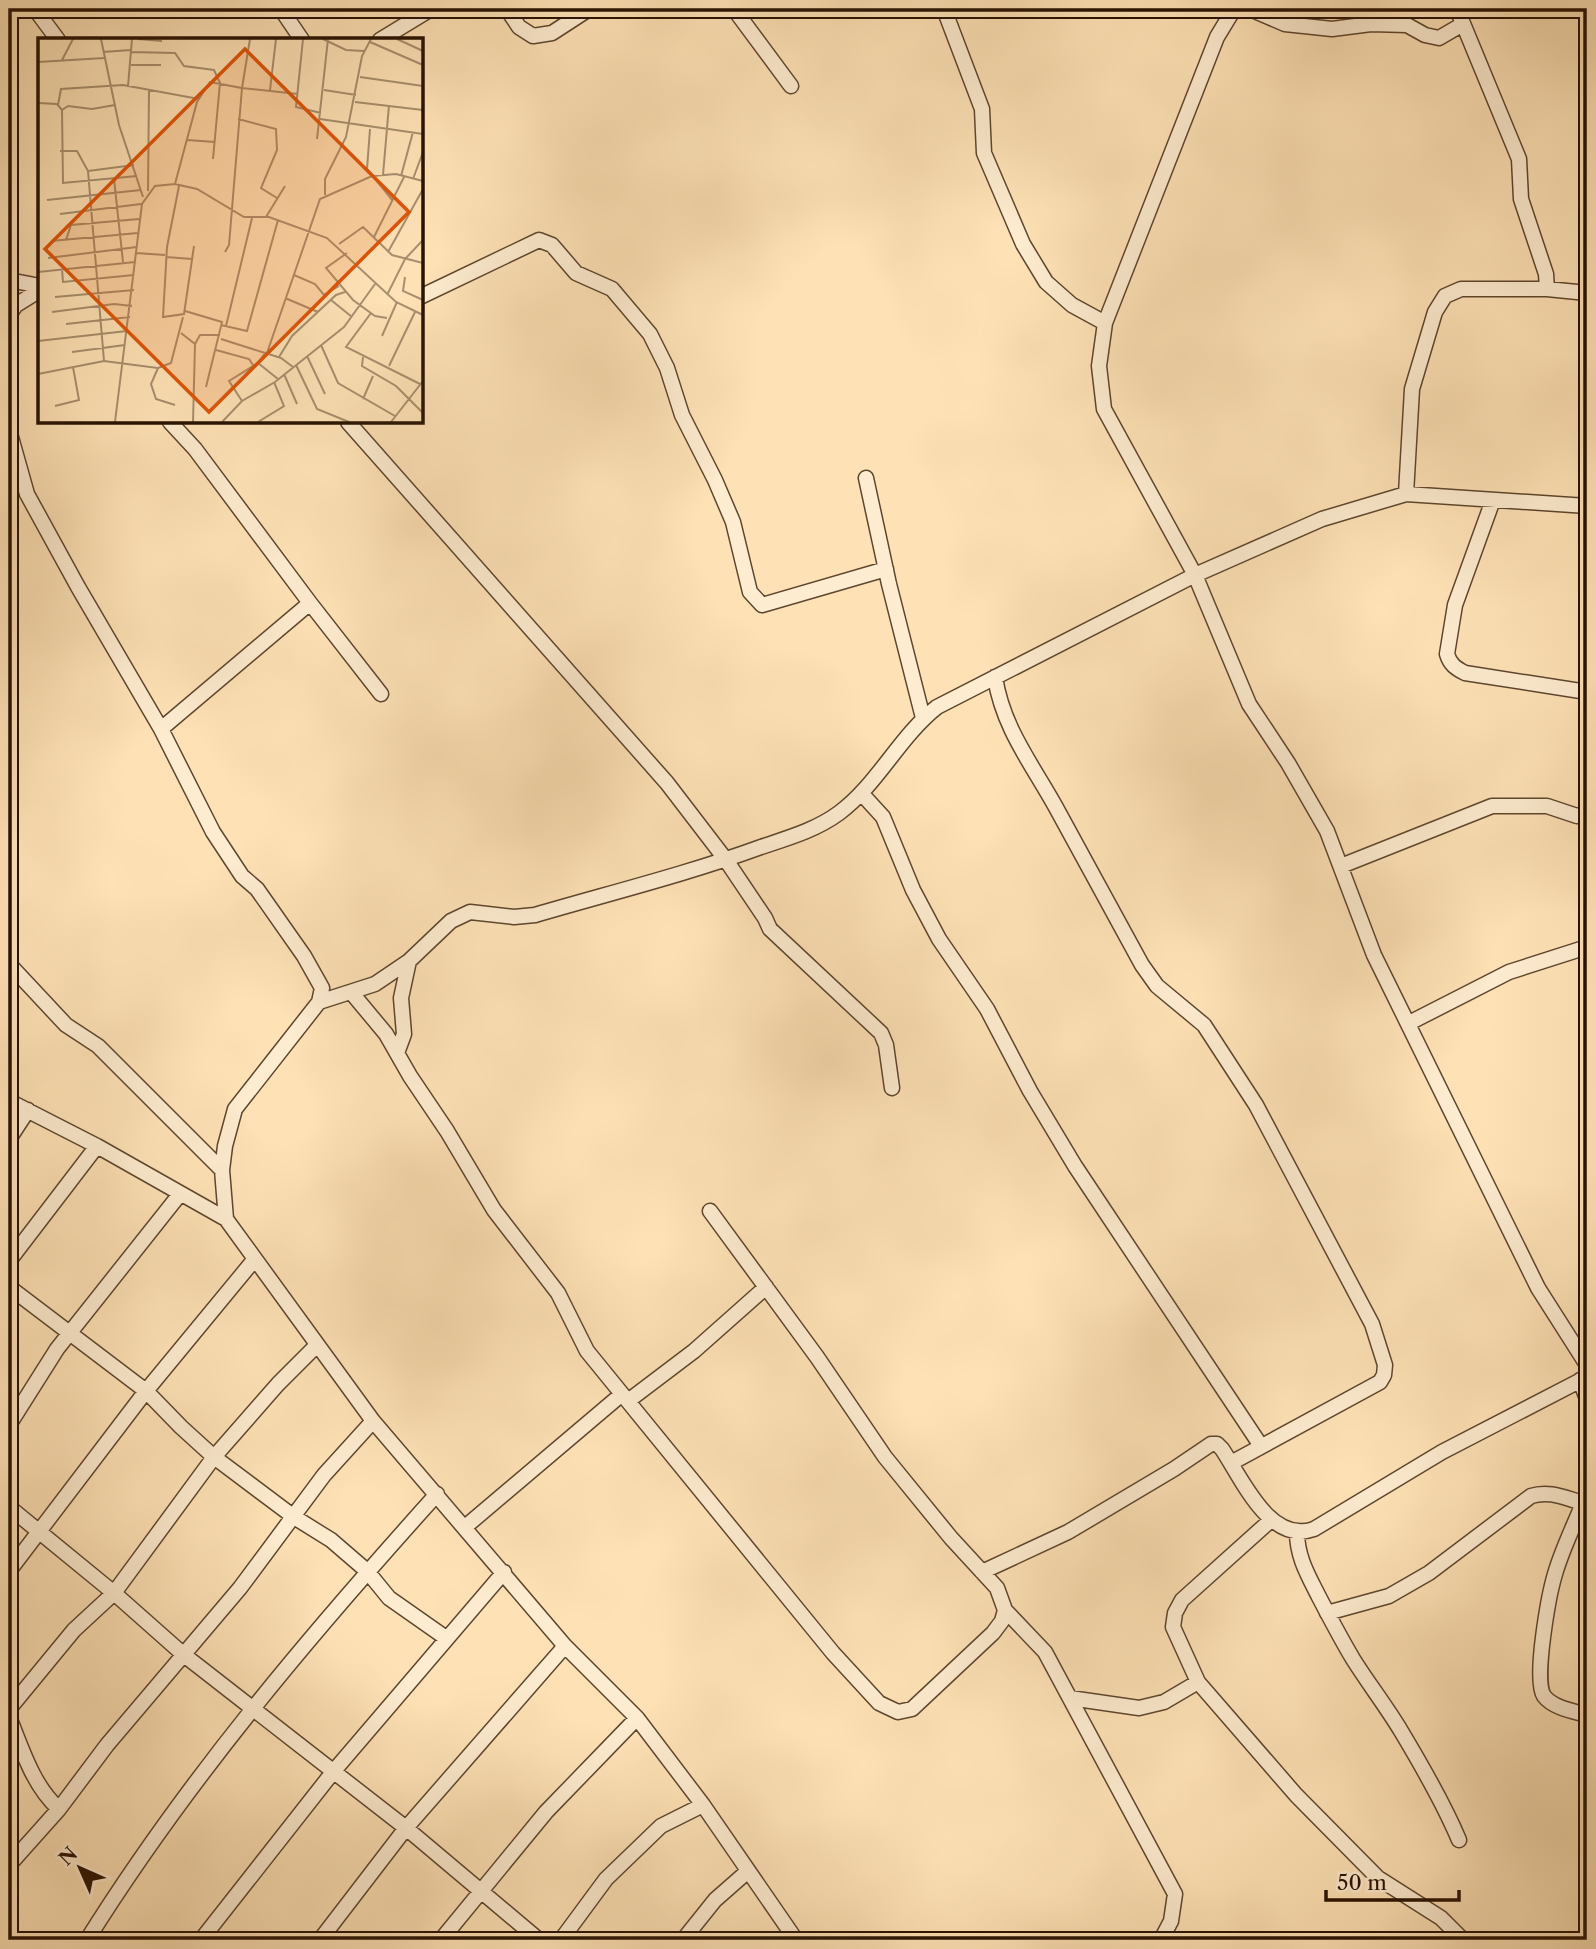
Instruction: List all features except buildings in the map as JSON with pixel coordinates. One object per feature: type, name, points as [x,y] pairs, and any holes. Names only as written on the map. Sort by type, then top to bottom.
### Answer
[{"type":"street","points":[[35,9],[57,38]]},
{"type":"street","points":[[281,9],[301,38]]},
{"type":"street","points":[[383,38],[431,9]]},
{"type":"street","points":[[507,9],[519,27],[533,36],[552,33],[589,9]]},
{"type":"street","points":[[734,9],[791,86]]},
{"type":"street","points":[[944,9],[982,109],[984,153],[1023,244],[1046,282],[1072,304],[1105,323]]},
{"type":"street","points":[[1234,9],[1217,37],[1105,323],[1099,366],[1104,409],[1195,575],[1249,704],[1288,763],[1327,831],[1374,955],[1538,1288],[1587,1366]]},
{"type":"street","points":[[1250,9],[1285,24],[1332,29],[1371,24],[1406,25],[1424,35],[1439,38],[1463,24]]},
{"type":"street","points":[[1457,9],[1519,159],[1521,199],[1546,274],[1547,289]]},
{"type":"street","points":[[424,295],[538,240],[552,245],[576,273],[612,289],[650,334],[667,368],[682,415],[733,522],[750,592],[755,600],[762,605],[886,569]]},
{"type":"street","points":[[9,280],[38,287]]},
{"type":"street","points":[[11,305],[38,289]]},
{"type":"street","points":[[1406,495],[1412,389],[1435,312],[1445,296],[1461,289],[1547,289],[1587,293]]},
{"type":"street","points":[[172,424],[195,449],[381,694]]},
{"type":"street","points":[[350,424],[667,783],[726,860],[771,929],[881,1033],[886,1045],[892,1088]]},
{"type":"street","points":[[9,430],[15,475],[161,729],[213,832],[242,876],[257,888],[304,956],[322,988],[319,1002],[235,1109],[222,1170],[226,1219]]},
{"type":"street","points":[[866,478],[923,718]]},
{"type":"street","points":[[319,1002],[375,985],[410,961],[451,921],[470,912],[514,917],[534,915],[726,860],[816,828],[839,814],[862,794],[923,718],[937,707],[1195,575],[1322,519],[1406,495],[1587,506]]},
{"type":"street","points":[[1493,500],[1455,605],[1447,654],[1449,661],[1465,673],[1587,692]]},
{"type":"street","points":[[161,729],[310,603]]},
{"type":"street","points":[[995,677],[1003,713],[1017,744],[1058,810],[1142,965],[1157,986],[1204,1025],[1256,1105],[1371,1324],[1385,1365],[1380,1382],[1231,1463]]},
{"type":"street","points":[[862,794],[883,817],[913,890],[939,939],[987,1009],[1030,1091],[1075,1166],[1261,1447]]},
{"type":"street","points":[[1340,866],[1492,806],[1547,806],[1577,816],[1584,815],[1587,811]]},
{"type":"street","points":[[1409,1023],[1509,972],[1587,947]]},
{"type":"street","points":[[397,1053],[404,1034],[401,998],[410,961]]},
{"type":"street","points":[[9,964],[66,1024],[98,1046],[222,1170]]},
{"type":"street","points":[[351,992],[386,1034],[494,1210],[558,1293],[587,1351],[878,1703],[898,1712],[912,1709],[993,1633],[1002,1621],[1005,1610]]},
{"type":"street","points":[[9,1101],[97,1146],[226,1219],[373,1421],[565,1646],[637,1718],[702,1805],[796,1940]]},
{"type":"street","points":[[9,1139],[28,1110]]},
{"type":"street","points":[[9,1261],[97,1146]]},
{"type":"street","points":[[9,1425],[57,1349],[180,1194]]},
{"type":"street","points":[[710,1211],[817,1357],[885,1457],[951,1538],[997,1588],[1005,1610],[1045,1652],[1175,1894],[1171,1921],[1161,1940]]},
{"type":"street","points":[[9,1571],[146,1391],[254,1260]]},
{"type":"street","points":[[9,1287],[146,1391],[214,1457],[294,1517],[331,1539],[367,1571],[389,1598],[446,1638]]},
{"type":"street","points":[[465,1527],[625,1397],[694,1351],[766,1287]]},
{"type":"street","points":[[9,1709],[74,1630],[114,1593],[214,1457],[278,1384],[317,1345]]},
{"type":"street","points":[[982,1572],[1068,1532],[1211,1444],[1217,1444],[1256,1503],[1271,1520],[1288,1531],[1302,1533],[1314,1529],[1442,1452],[1584,1378],[1587,1399]]},
{"type":"street","points":[[9,1865],[60,1809],[107,1745],[240,1588],[324,1475],[373,1421]]},
{"type":"street","points":[[1327,1613],[1389,1597],[1429,1573],[1531,1496],[1540,1493],[1585,1498],[1555,1574],[1539,1681],[1542,1694],[1552,1704],[1587,1715]]},
{"type":"street","points":[[87,1940],[131,1871],[253,1708],[367,1571],[437,1494]]},
{"type":"street","points":[[9,1507],[184,1654],[407,1828],[539,1940]]},
{"type":"street","points":[[1271,1520],[1182,1600],[1175,1613],[1173,1627],[1198,1682],[1296,1795],[1378,1878],[1441,1918],[1463,1940]]},
{"type":"street","points":[[1297,1532],[1297,1549],[1301,1562],[1327,1613],[1353,1660],[1401,1731],[1433,1786],[1459,1840]]},
{"type":"street","points":[[201,1940],[333,1772],[504,1572]]},
{"type":"street","points":[[320,1940],[407,1828],[565,1646]]},
{"type":"street","points":[[1070,1698],[1139,1708],[1164,1702],[1198,1682]]},
{"type":"street","points":[[9,1717],[27,1764],[48,1799],[60,1809]]},
{"type":"street","points":[[441,1940],[546,1812],[637,1718]]},
{"type":"street","points":[[561,1940],[606,1879],[661,1826],[702,1805]]},
{"type":"street","points":[[683,1940],[715,1900],[748,1871]]}]
